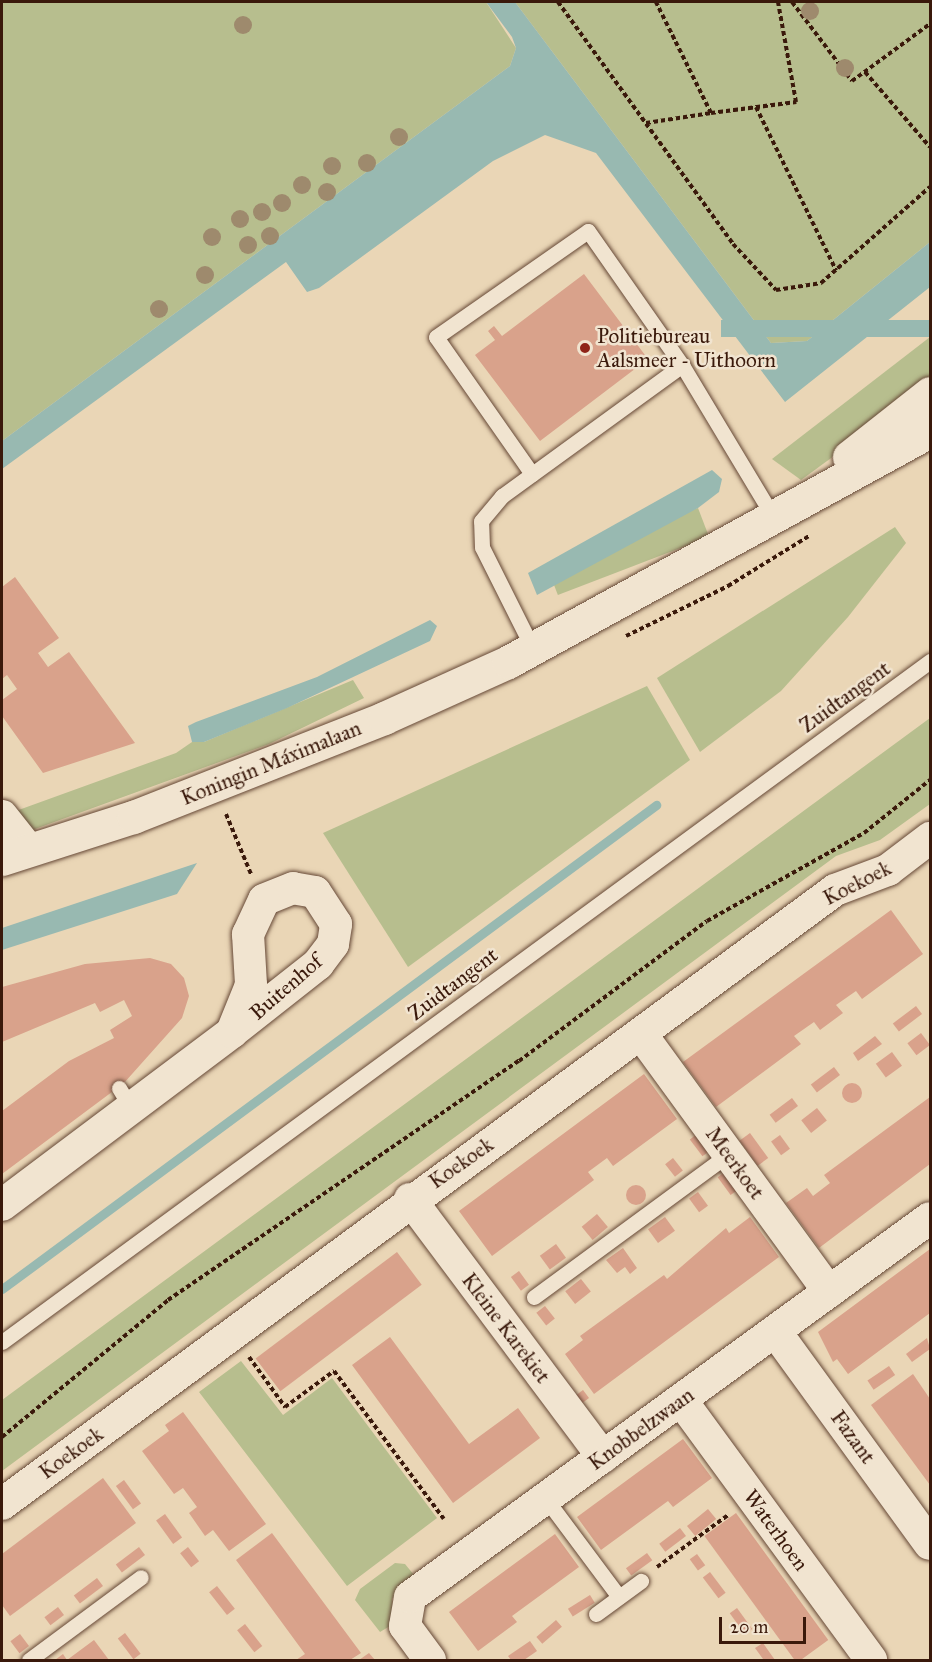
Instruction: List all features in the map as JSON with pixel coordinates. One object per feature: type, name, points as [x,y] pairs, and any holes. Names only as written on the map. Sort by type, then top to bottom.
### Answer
[{"type":"main road","name":"Koningin Máximalaan","points":[[781,510],[930,393]]},
{"type":"main road","name":"Koningin Máximalaan","points":[[15,854],[133,817],[384,718],[533,649],[781,510],[930,431]]},
{"type":"street","points":[[2,816],[15,854]]},
{"type":"street","name":"Koekoek","points":[[2,1504],[410,1199],[641,1034],[835,890],[888,870],[930,838]]},
{"type":"street","name":"Buitenhof","points":[[2,1205],[125,1098],[232,1032],[318,964],[333,944],[336,924],[315,892],[293,888],[263,902],[248,934],[251,985],[232,1032]]},
{"type":"street","name":"Meerkoet","points":[[641,1034],[829,1292]]},
{"type":"street","name":"Kleine Karekiet","points":[[410,1199],[603,1457]]},
{"type":"street","name":"Knobbelzwaan","points":[[430,1660],[405,1626],[410,1597],[930,1218]]},
{"type":"street","name":"Fazant","points":[[775,1330],[930,1544]]},
{"type":"street","name":"Waterhoen","points":[[681,1400],[871,1660]]},
{"type":"lane","points":[[532,474],[436,337],[588,231],[781,510]]},
{"type":"lane","points":[[533,649],[482,547],[481,520],[502,496],[682,365]]},
{"type":"lane","name":"Zuidtangent","points":[[2,1342],[930,661]]},
{"type":"lane","points":[[534,1297],[729,1154]]},
{"type":"lane","points":[[546,1499],[619,1597]]},
{"type":"lane","points":[[29,1660],[141,1577]]},
{"type":"lane","points":[[596,1614],[641,1581]]},
{"type":"path","points":[[558,2],[733,244],[776,290],[821,283],[930,187]]},
{"type":"path","points":[[656,2],[711,113]]},
{"type":"path","points":[[645,123],[796,102],[778,2]]},
{"type":"path","points":[[792,2],[852,81],[930,24]]},
{"type":"path","points":[[865,72],[930,147]]},
{"type":"path","points":[[756,107],[836,270]]},
{"type":"path","points":[[2,1437],[168,1300],[519,1061],[706,921],[864,833],[930,780]]},
{"type":"path","points":[[226,814],[263,902]]},
{"type":"path","points":[[231,1332],[285,1407],[334,1371],[444,1519]]},
{"type":"path","points":[[641,1581],[752,1497]]},
{"type":"green space","points":[[2,2],[486,2],[516,48],[510,66],[2,441]]},
{"type":"green space","points":[[515,2],[930,2],[930,242],[807,341],[771,343]]},
{"type":"green space","points":[[930,337],[930,386],[801,480],[772,459]]},
{"type":"green space","points":[[698,508],[709,537],[558,595],[547,566]]},
{"type":"green space","points":[[895,527],[906,543],[848,617],[781,691],[700,752],[657,678]]},
{"type":"green space","points":[[353,680],[364,698],[269,744],[2,841],[2,816],[176,753],[192,742],[204,742]]},
{"type":"green space","points":[[647,686],[690,760],[408,967],[323,833]]},
{"type":"green space","points":[[930,718],[930,804],[880,840],[836,856],[2,1471],[2,1400]]},
{"type":"green space","points":[[241,1361],[283,1415],[332,1378],[437,1518],[347,1586],[199,1392]]},
{"type":"green space","points":[[395,1563],[405,1564],[414,1575],[392,1599],[395,1623],[380,1632],[355,1600],[360,1589]]},
{"type":"water","points":[[486,2],[515,2],[771,343],[807,341],[930,242],[930,287],[785,402],[596,153],[545,135],[493,161],[319,288],[307,292],[286,262],[2,469],[2,441],[510,66],[516,48],[512,37]]},
{"type":"water","points":[[721,320],[930,320],[930,337],[721,337]]},
{"type":"water","points":[[712,470],[722,479],[719,492],[698,508],[537,595],[528,573]]},
{"type":"water","points":[[430,620],[437,626],[430,641],[287,708],[204,742],[192,742],[188,726],[317,677]]},
{"type":"water","points":[[197,863],[177,894],[2,950],[2,928]]},
{"type":"building","points":[[584,274],[648,359],[540,441],[475,355],[495,340],[488,331],[494,326],[502,336]]},
{"type":"building","points":[[15,577],[59,638],[38,653],[48,667],[69,652],[135,743],[43,773],[2,716],[2,700],[17,689],[7,675],[2,679],[2,587]]},
{"type":"building","points":[[891,910],[923,954],[862,999],[856,991],[836,1005],[843,1013],[820,1030],[814,1022],[794,1036],[801,1044],[716,1107],[683,1062]]},
{"type":"building","points":[[150,958],[171,964],[184,978],[189,996],[182,1018],[124,1083],[2,1174],[2,1111],[69,1061],[114,1038],[110,1030],[132,1016],[124,1000],[100,1012],[95,1003],[2,1042],[2,987],[85,964]]},
{"type":"building","points":[[916,1006],[922,1014],[899,1031],[893,1023]]},
{"type":"building","points":[[921,1033],[930,1045],[916,1055],[907,1043]]},
{"type":"building","points":[[875,1036],[882,1044],[858,1061],[853,1053]]},
{"type":"building","points":[[892,1052],[902,1066],[886,1078],[876,1064]]},
{"type":"building","points":[[834,1067],[840,1075],[817,1092],[811,1084]]},
{"type":"building","points":[[644,1074],[677,1119],[613,1166],[607,1158],[588,1172],[594,1180],[492,1256],[459,1211]]},
{"type":"building","points":[[848,1083],[856,1083],[862,1089],[862,1097],[856,1103],[848,1103],[842,1097],[842,1089]]},
{"type":"building","points":[[930,1097],[930,1164],[819,1248],[786,1203],[807,1188],[813,1196],[830,1183],[824,1175]]},
{"type":"building","points":[[792,1098],[798,1106],[776,1123],[770,1115]]},
{"type":"building","points":[[817,1108],[827,1121],[811,1133],[801,1120]]},
{"type":"building","points":[[701,1131],[714,1148],[702,1156],[690,1139]]},
{"type":"building","points":[[750,1133],[768,1158],[758,1166],[739,1141]]},
{"type":"building","points":[[780,1135],[790,1149],[781,1155],[771,1141]]},
{"type":"building","points":[[673,1158],[683,1171],[675,1177],[665,1164]]},
{"type":"building","points":[[729,1169],[742,1187],[731,1195],[718,1177]]},
{"type":"building","points":[[632,1185],[640,1185],[646,1191],[646,1199],[640,1205],[632,1205],[626,1199],[626,1191]]},
{"type":"building","points":[[698,1192],[708,1206],[699,1212],[689,1198]]},
{"type":"building","points":[[597,1214],[608,1227],[593,1240],[582,1227]]},
{"type":"building","points":[[665,1217],[675,1231],[658,1243],[648,1229]]},
{"type":"building","points":[[750,1217],[779,1257],[594,1394],[565,1354],[583,1340],[580,1336],[664,1275],[667,1279],[726,1228],[729,1233]]},
{"type":"building","points":[[556,1244],[566,1258],[550,1270],[540,1256]]},
{"type":"building","points":[[623,1248],[637,1268],[630,1274],[625,1267],[617,1273],[606,1260]]},
{"type":"building","points":[[930,1249],[930,1313],[848,1374],[837,1359],[833,1362],[818,1332]]},
{"type":"building","points":[[397,1252],[422,1285],[280,1391],[256,1359]]},
{"type":"building","points":[[519,1271],[529,1285],[521,1291],[511,1277]]},
{"type":"building","points":[[581,1279],[591,1292],[575,1304],[565,1291]]},
{"type":"building","points":[[545,1306],[555,1319],[546,1325],[536,1313]]},
{"type":"building","points":[[390,1337],[469,1444],[518,1408],[540,1438],[453,1503],[352,1365]]},
{"type":"building","points":[[927,1338],[930,1349],[912,1362],[906,1354]]},
{"type":"building","points":[[889,1366],[895,1375],[874,1390],[867,1381]]},
{"type":"building","points":[[913,1374],[930,1399],[930,1485],[871,1405]]},
{"type":"building","points":[[583,1390],[589,1398],[581,1404],[575,1396]]},
{"type":"building","points":[[183,1412],[266,1524],[229,1551],[213,1530],[205,1536],[189,1513],[197,1507],[183,1488],[174,1494],[142,1451],[169,1431],[165,1425]]},
{"type":"building","points":[[683,1439],[712,1478],[673,1507],[668,1501],[601,1550],[577,1517]]},
{"type":"building","points":[[103,1478],[136,1523],[10,1616],[2,1605],[2,1554]]},
{"type":"building","points":[[124,1480],[141,1503],[133,1509],[116,1486]]},
{"type":"building","points":[[708,1509],[716,1519],[695,1536],[687,1526]]},
{"type":"building","points":[[736,1513],[828,1640],[801,1660],[795,1660],[704,1536]]},
{"type":"building","points":[[165,1514],[182,1537],[173,1544],[156,1520]]},
{"type":"building","points":[[680,1528],[686,1536],[665,1552],[659,1544]]},
{"type":"building","points":[[272,1533],[361,1653],[350,1660],[296,1660],[305,1654],[236,1560]]},
{"type":"building","points":[[555,1534],[579,1567],[512,1616],[517,1622],[478,1651],[449,1612]]},
{"type":"building","points":[[139,1547],[145,1555],[122,1572],[116,1564]]},
{"type":"building","points":[[188,1547],[199,1561],[191,1567],[180,1553]]},
{"type":"building","points":[[647,1553],[652,1560],[631,1576],[626,1568]]},
{"type":"building","points":[[697,1554],[705,1565],[698,1571],[690,1559]]},
{"type":"building","points":[[710,1572],[726,1593],[718,1598],[703,1577]]},
{"type":"building","points":[[97,1578],[103,1586],[80,1603],[74,1595]]},
{"type":"building","points":[[217,1586],[235,1609],[227,1615],[209,1592]]},
{"type":"building","points":[[590,1595],[595,1603],[573,1616],[568,1609]]},
{"type":"building","points":[[58,1607],[64,1615],[50,1625],[44,1617]]},
{"type":"building","points":[[737,1608],[752,1629],[745,1634],[730,1613]]},
{"type":"building","points":[[556,1620],[562,1627],[542,1644],[536,1637]]},
{"type":"building","points":[[245,1624],[262,1646],[254,1652],[237,1630]]},
{"type":"building","points":[[125,1633],[141,1654],[133,1659],[118,1638]]},
{"type":"building","points":[[20,1634],[29,1646],[19,1653],[10,1641]]},
{"type":"building","points":[[94,1640],[109,1660],[67,1660]]},
{"type":"building","points":[[530,1641],[537,1651],[524,1660],[511,1660],[508,1656]]},
{"type":"building","points":[[763,1643],[775,1660],[763,1659],[755,1648]]},
{"type":"building","points":[[369,1653],[375,1660],[359,1660]]},
{"type":"building","points":[[63,1654],[67,1660],[55,1660]]},
{"type":"waterway","points":[[2,1289],[656,805]]},
{"type":"place","name":"Politiebureau Aalsmeer - Uithoorn","points":[[585,348]]}]
